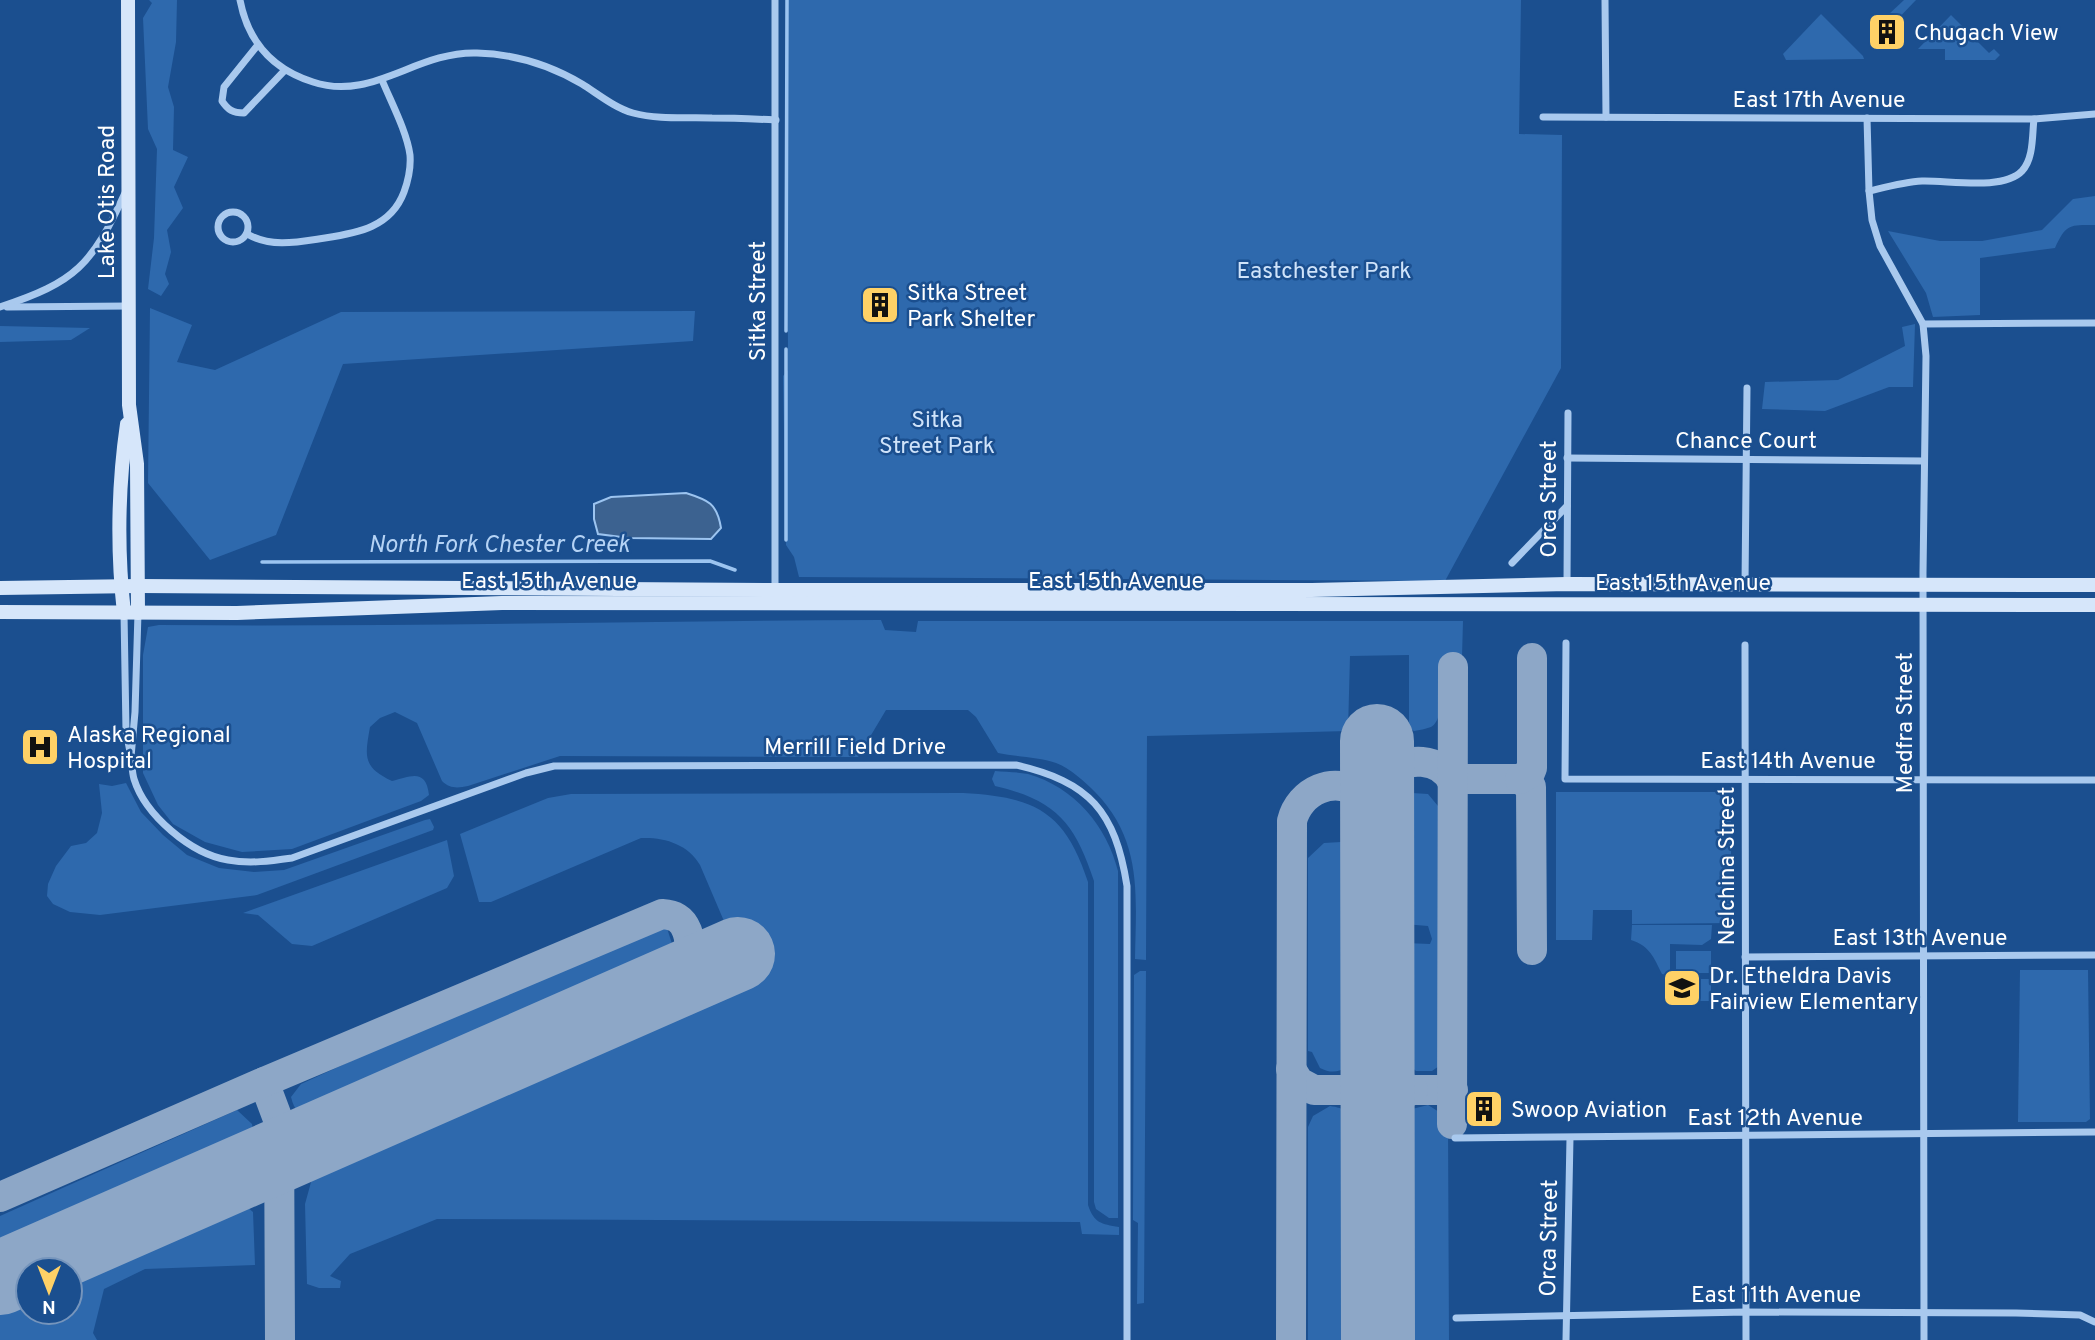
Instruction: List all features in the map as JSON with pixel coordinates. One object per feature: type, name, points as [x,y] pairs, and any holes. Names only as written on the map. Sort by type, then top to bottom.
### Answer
[{"type":"main road","name":"Lake Otis Road","points":[[128,0],[129,405],[120,498],[121,586],[131,613]]},
{"type":"main road","name":"Lake Otis Road","points":[[129,405],[137,464],[139,586],[131,613]]},
{"type":"main road","name":"East 15th Avenue","points":[[0,612],[237,613],[445,604],[775,596],[1312,590],[1567,584],[2095,585]]},
{"type":"main road","name":"East 15th Avenue","points":[[0,589],[139,586],[775,596],[2095,605]]},
{"type":"street","points":[[240,0],[257,47],[285,70],[313,82],[355,87],[382,80],[442,56],[501,54],[546,66],[632,113],[663,118],[776,120]]},
{"type":"street","name":"Sitka Street","points":[[775,0],[775,596]]},
{"type":"street","points":[[1605,0],[1606,117]]},
{"type":"street","points":[[257,47],[224,87],[222,101],[227,108],[235,113],[244,113],[285,70]]},
{"type":"street","points":[[247,234],[270,243],[294,243],[352,234],[374,227],[389,217],[401,199],[408,180],[410,155],[382,80]]},
{"type":"street","name":"East 17th Avenue","points":[[1543,117],[2034,119],[2095,114]]},
{"type":"street","name":"Medfra Street","points":[[1867,118],[1872,220],[1880,246],[1923,324],[1926,356],[1922,957],[1924,1340]]},
{"type":"street","points":[[1869,191],[1921,181],[1995,183],[2009,179],[2021,171],[2029,157],[2034,119]]},
{"type":"street","points":[[128,186],[100,243],[78,270],[39,294],[0,307],[129,306]]},
{"type":"street","points":[[232,212],[242,215],[248,223],[247,234],[240,241],[226,241],[219,234],[219,220],[232,212]]},
{"type":"street","points":[[1923,324],[2095,323]]},
{"type":"street","points":[[1745,584],[1747,388]]},
{"type":"street","name":"Orca Street","points":[[1567,584],[1568,413]]},
{"type":"street","name":"Chance Court","points":[[1567,458],[1924,461]]},
{"type":"street","points":[[1512,563],[1567,506]]},
{"type":"street","name":"Merrill Field Drive","points":[[131,613],[135,712],[131,757]]},
{"type":"street","name":"Merrill Field Drive","points":[[131,613],[126,731],[134,779],[148,804],[172,832],[198,851],[227,860],[257,863],[292,858],[526,773],[554,766],[1016,765],[1058,777],[1076,788],[1104,814],[1114,832],[1122,854],[1127,886],[1127,1340]]},
{"type":"street","name":"East 14th Avenue","points":[[1566,643],[1565,779],[2095,780]]},
{"type":"street","name":"Nelchina Street","points":[[1745,645],[1746,1340]]},
{"type":"street","name":"East 13th Avenue","points":[[1745,957],[2095,955]]},
{"type":"street","name":"East 12th Avenue","points":[[1455,1138],[2095,1132]]},
{"type":"street","name":"Orca Street","points":[[1566,1340],[1570,1138]]},
{"type":"street","name":"East 11th Avenue","points":[[1456,1318],[1746,1312],[2074,1314],[2085,1315],[2095,1322]]},
{"type":"green space","points":[[149,0],[177,0],[176,42],[168,87],[174,107],[173,150],[188,157],[174,187],[183,208],[167,230],[171,252],[165,274],[169,284],[161,296],[148,289],[154,238],[157,149],[148,129],[143,18],[152,3]]},
{"type":"green space","name":"Eastchester Park","points":[[787,0],[1521,0],[1519,134],[1562,135],[1561,368],[1445,581],[799,577],[794,557],[786,545],[783,376],[788,370]]},
{"type":"green space","points":[[1904,0],[1916,0],[1891,26],[1888,15]]},
{"type":"green space","points":[[1821,14],[1864,59],[1786,60],[1783,54]]},
{"type":"green space","points":[[1951,15],[1989,53],[1994,49],[2000,55],[1995,60],[1945,60],[1945,49],[1918,49]]},
{"type":"green space","points":[[2095,196],[2095,225],[2069,228],[2062,234],[2055,248],[1980,258],[1980,315],[1933,317],[1926,293],[1888,231],[1940,241],[1982,241],[2042,230],[2073,199]]},
{"type":"green space","points":[[150,308],[192,325],[177,362],[215,370],[341,312],[695,311],[693,341],[343,364],[276,535],[210,560],[148,483]]},
{"type":"green space","points":[[1915,324],[1913,387],[1889,387],[1825,411],[1762,409],[1765,382],[1838,380],[1905,346],[1902,327]]},
{"type":"green space","points":[[0,326],[90,328],[71,340],[0,342]]},
{"type":"green space","points":[[881,620],[885,630],[916,632],[918,621],[1463,621],[1462,657],[1441,658],[1442,696],[1439,715],[1431,727],[1425,729],[1414,731],[1409,728],[1409,655],[1350,656],[1348,731],[1147,736],[1146,960],[1135,959],[1133,870],[1122,830],[1111,811],[1087,784],[1061,765],[1042,759],[998,753],[976,717],[968,710],[886,710],[858,757],[560,756],[468,786],[457,787],[451,787],[442,781],[417,723],[395,712],[380,718],[370,727],[368,760],[375,771],[392,781],[411,776],[421,777],[429,795],[421,801],[292,849],[242,852],[205,842],[173,824],[158,805],[143,773],[143,655],[148,627]]},
{"type":"green space","points":[[995,771],[1028,774],[1045,780],[1074,799],[1097,824],[1113,854],[1118,871],[1118,1218],[1109,1218],[1096,1209],[1094,1202],[1094,881],[1079,844],[1060,817],[1034,799],[995,786],[992,779]]},
{"type":"green space","points":[[126,783],[141,812],[163,835],[187,855],[219,868],[254,872],[284,870],[425,820],[430,819],[434,827],[433,830],[257,895],[100,915],[70,912],[53,904],[47,896],[48,884],[56,866],[71,846],[86,843],[97,833],[102,813],[99,784],[112,786]]},
{"type":"green space","points":[[1556,792],[1731,792],[1731,923],[1632,924],[1632,910],[1593,910],[1592,940],[1556,940]]},
{"type":"green space","points":[[963,793],[1010,799],[1044,812],[1069,839],[1088,882],[1088,1205],[1099,1222],[1119,1227],[1119,1235],[1082,1234],[1080,1222],[437,1219],[350,1254],[330,1276],[341,1281],[340,1288],[319,1288],[307,1284],[305,1204],[313,1175],[328,1162],[747,975],[700,865],[689,852],[675,843],[641,838],[491,902],[479,902],[460,834],[548,798],[571,794]]},
{"type":"green space","points":[[1406,794],[1428,794],[1438,806],[1439,1066],[1432,1071],[1416,1071],[1402,1054],[1402,946],[1405,943],[1430,944],[1432,939],[1428,926],[1404,924],[1404,800]]},
{"type":"green space","points":[[447,840],[454,876],[447,888],[312,946],[292,944],[258,915],[243,913]]},
{"type":"green space","points":[[1341,842],[1352,852],[1354,863],[1356,1057],[1345,1068],[1331,1071],[1320,1068],[1312,1052],[1308,1051],[1308,858],[1324,843]]},
{"type":"green space","points":[[1632,925],[1712,925],[1711,939],[1702,945],[1670,944],[1670,972],[1666,975],[1662,974],[1647,949],[1631,940]]},
{"type":"green space","points":[[646,926],[667,928],[673,947],[665,956],[314,1118],[301,1114],[294,1106],[291,1097],[301,1084]]},
{"type":"green space","points":[[1676,951],[1711,951],[1711,973],[1676,973]]},
{"type":"green space","points":[[2020,970],[2088,970],[2090,1119],[2086,1122],[2018,1122]]},
{"type":"green space","points":[[1146,971],[1144,1303],[1137,1304],[1138,1223],[1133,1220],[1134,975]]},
{"type":"green space","points":[[1676,979],[1711,979],[1711,1001],[1676,1001]]},
{"type":"green space","points":[[1428,1105],[1444,1115],[1444,1124],[1448,1124],[1449,1340],[1403,1340],[1403,1121],[1412,1109]]},
{"type":"green space","points":[[1330,1106],[1347,1112],[1353,1117],[1356,1126],[1354,1340],[1308,1340],[1308,1127],[1313,1116]]},
{"type":"green space","points":[[237,1110],[252,1124],[254,1136],[246,1148],[0,1256],[0,1216]]},
{"type":"green space","points":[[227,1201],[247,1207],[253,1212],[255,1265],[145,1269],[104,1289],[93,1333],[97,1340],[0,1340],[0,1303],[14,1296],[14,1326],[84,1326],[84,1265]]},
{"type":"shaded area","points":[[686,493],[706,501],[717,513],[721,528],[711,539],[629,538],[598,534],[594,504],[611,497]]},
{"type":"waterway","name":"North Fork Chester Creek","points":[[786,331],[787,0]]},
{"type":"waterway","name":"North Fork Chester Creek","points":[[786,349],[786,540]]},
{"type":"waterway","name":"North Fork Chester Creek","points":[[262,562],[710,561],[735,570]]},
{"type":"taxiway","points":[[1520,779],[1530,773],[1532,768],[1532,658]]},
{"type":"taxiway","points":[[1452,1124],[1453,667]]},
{"type":"taxiway","points":[[1377,797],[1386,776],[1394,769],[1412,762],[1432,764],[1440,768],[1448,774],[1453,783]]},
{"type":"taxiway","points":[[1453,779],[1520,779],[1531,787],[1532,950]]},
{"type":"taxiway","points":[[1291,1340],[1292,821],[1302,801],[1319,789],[1330,786],[1351,789],[1361,795],[1369,802],[1377,817]]},
{"type":"taxiway","points":[[0,1197],[662,914],[674,916],[683,923],[687,931],[688,953],[678,970],[641,995]]},
{"type":"taxiway","points":[[1378,1041],[1387,1072],[1397,1083],[1413,1090]]},
{"type":"taxiway","points":[[1291,1069],[1299,1082],[1314,1090],[1453,1090]]},
{"type":"taxiway","points":[[264,1082],[279,1122],[280,1340]]},
{"type":"taxiway","points":[[1378,1131],[1394,1100],[1413,1090]]},
{"type":"runway","points":[[1377,741],[1378,1340]]},
{"type":"runway","points":[[0,1278],[738,954]]},
{"type":"place","name":"Chugach View","points":[[1887,32]]},
{"type":"place","name":"Sitka Street Park Shelter","points":[[880,305]]},
{"type":"place","name":"Alaska Regional Hospital","points":[[40,747]]},
{"type":"place","name":"Dr. Etheldra Davis Fairview Elementary","points":[[1682,988]]},
{"type":"place","name":"Swoop Aviation","points":[[1484,1109]]},
{"type":"park label","name":"Sitka Street Park","points":[[937,432]]}]
